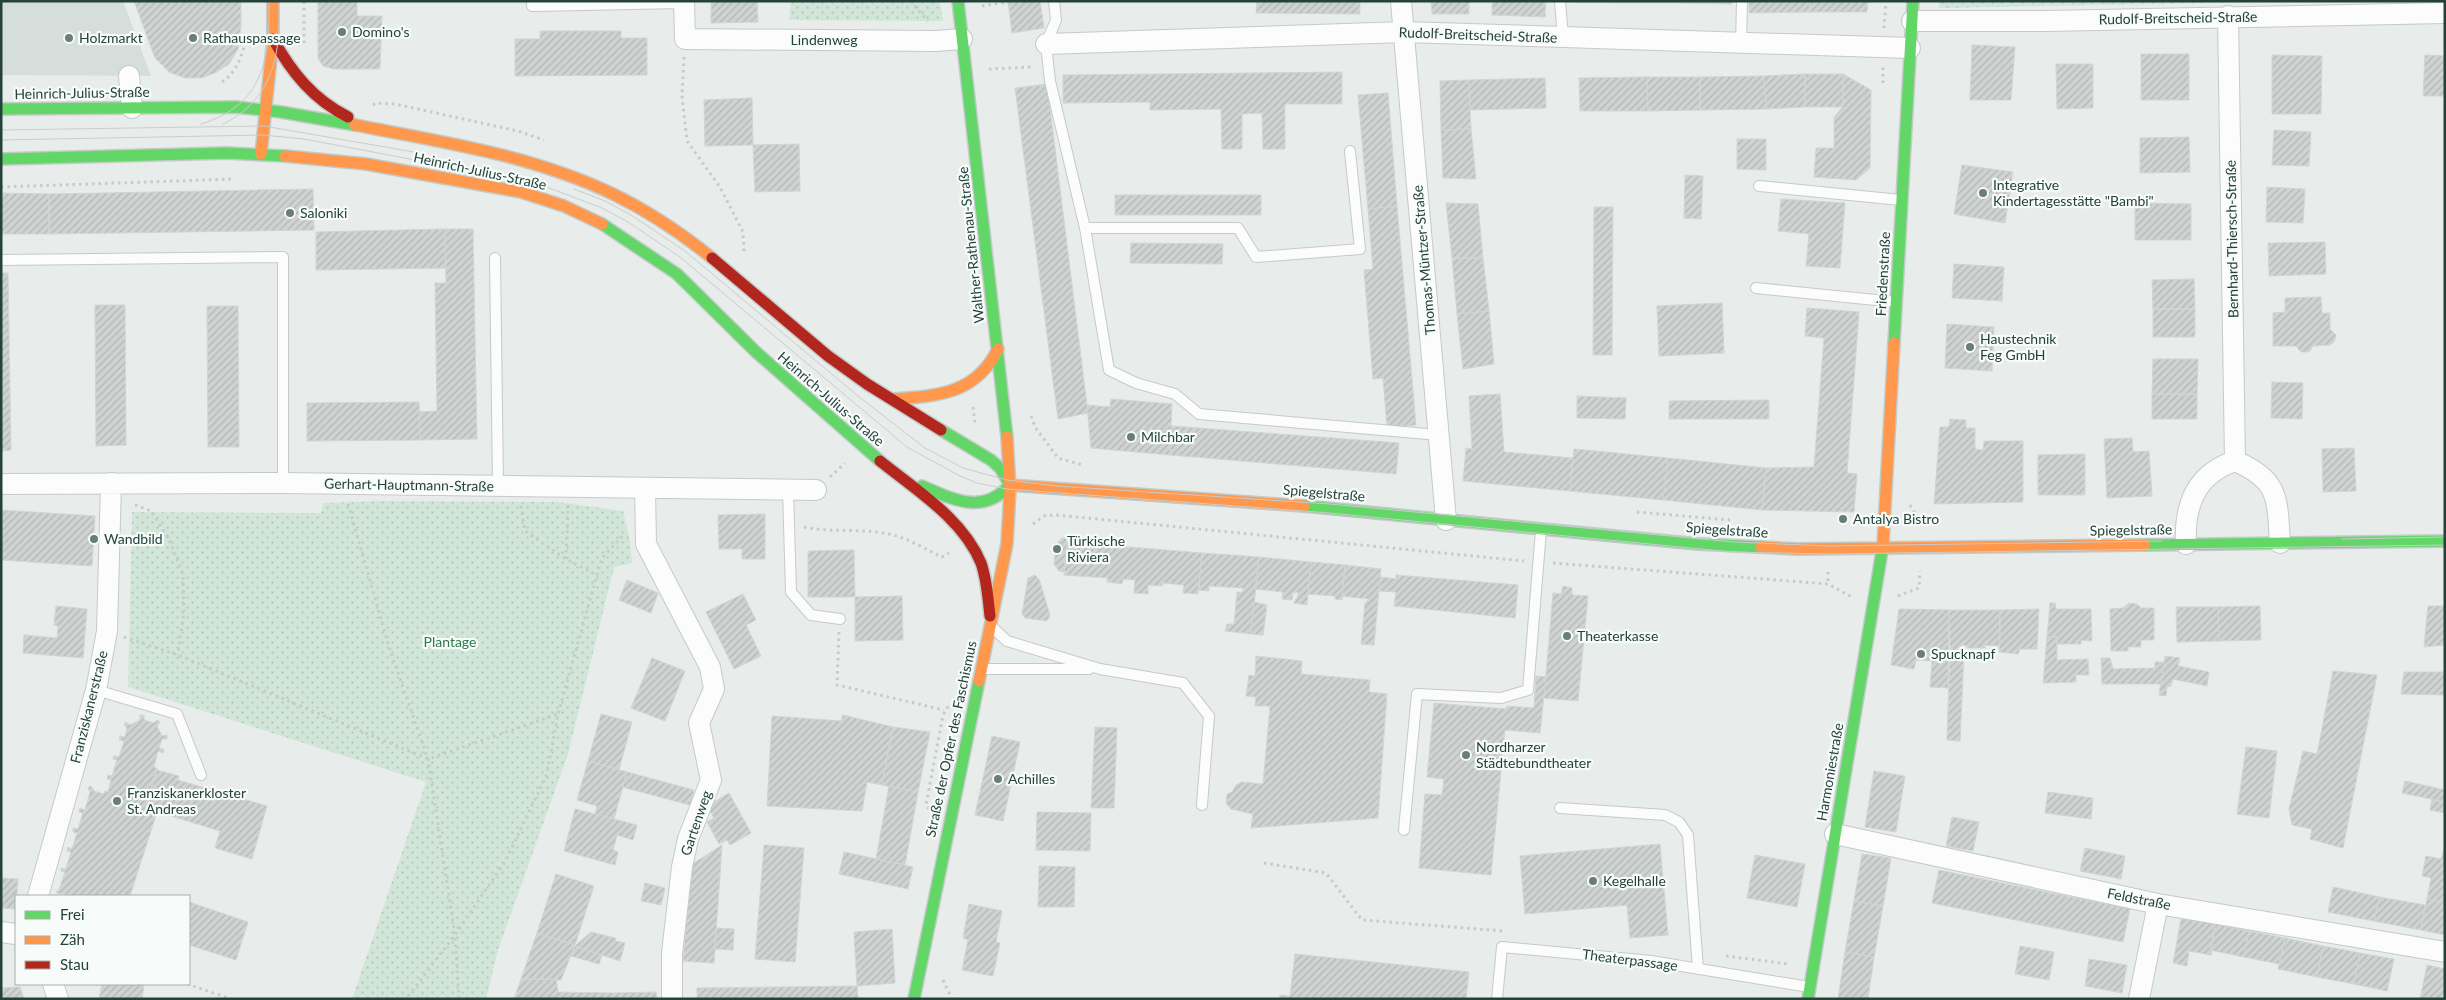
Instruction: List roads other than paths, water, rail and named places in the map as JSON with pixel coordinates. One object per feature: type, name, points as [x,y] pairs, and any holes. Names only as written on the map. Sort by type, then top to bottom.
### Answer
[{"type":"street","points":[[261,154],[274,39],[273,1]]},
{"type":"street","name":"Walther-Rathenau-Straße","points":[[958,1],[1009,449],[1010,485]]},
{"type":"street","name":"Thomas-Müntzer-Straße","points":[[1401,1],[1446,520]]},
{"type":"street","name":"Friedenstraße","points":[[1883,549],[1913,1]]},
{"type":"street","name":"Lindenweg","points":[[684,2],[685,39],[936,41],[962,39]]},
{"type":"street","name":"Rudolf-Breitscheid-Straße","points":[[1912,21],[2046,21],[2228,16],[2339,8],[2445,13]]},
{"type":"street","name":"Bernhard-Thiersch-Straße","points":[[2228,16],[2235,462]]},
{"type":"street","name":"Rudolf-Breitscheid-Straße","points":[[1046,44],[1404,32],[1910,48]]},
{"type":"street","points":[[274,39],[285,61],[311,94],[329,108],[372,128]]},
{"type":"street","points":[[129,76],[132,108]]},
{"type":"street","name":"Heinrich-Julius-Straße","points":[[1,109],[214,106],[266,109],[372,128],[534,163],[564,172],[616,194],[694,244],[831,358],[991,460],[1000,468],[1010,485],[1000,498],[991,502],[977,503],[940,494],[888,468]]},
{"type":"street","name":"Heinrich-Julius-Straße","points":[[1,159],[261,154],[312,157],[366,164],[521,192],[564,206],[607,226],[644,249],[677,274],[756,352],[888,468],[936,507],[970,541],[981,564],[987,587],[990,626]]},
{"type":"street","points":[[893,399],[938,394],[970,383],[988,368],[998,348]]},
{"type":"street","points":[[2186,544],[2194,493],[2204,478],[2220,466],[2235,462],[2250,468],[2267,480],[2270,485],[2276,497],[2280,543]]},
{"type":"street","name":"Gerhart-Hauptmann-Straße","points":[[1,484],[283,483],[816,490]]},
{"type":"street","name":"Franziskanerstraße","points":[[38,895],[96,690],[107,631],[111,484]]},
{"type":"street","name":"Spiegelstraße","points":[[1010,485],[1329,508],[1734,547],[1828,550],[2445,541]]},
{"type":"street","name":"Straße der Opfer des Faschismus","points":[[914,999],[1007,544],[1010,485]]},
{"type":"street","name":"Gartenweg","points":[[645,488],[646,544],[710,666],[714,680],[714,689],[699,723],[711,780],[688,839],[682,867],[672,952],[672,999]]},
{"type":"street","name":"Harmoniestraße","points":[[1808,999],[1883,549]]},
{"type":"street","name":"Feldstraße","points":[[1835,834],[2158,904],[2445,952]]},
{"type":"street","points":[[2139,999],[2158,904]]},
{"type":"street","points":[[1,932],[15,934]]},
{"type":"street","points":[[53,985],[58,999]]},
{"type":"lane","points":[[532,1],[532,6],[684,2]]},
{"type":"lane","points":[[1054,1],[1056,20],[1046,44],[1050,80],[1085,228],[1108,370],[1136,383],[1176,394],[1199,414],[1439,435]]},
{"type":"lane","points":[[1560,1],[1563,38]]},
{"type":"lane","points":[[1741,44],[1742,1]]},
{"type":"lane","points":[[1085,228],[1238,228],[1256,256],[1360,249],[1350,150]]},
{"type":"lane","points":[[1759,186],[1902,200]]},
{"type":"lane","points":[[1,260],[283,257],[283,483]]},
{"type":"lane","points":[[495,258],[508,486]]},
{"type":"lane","points":[[1756,288],[1896,303]]},
{"type":"lane","points":[[788,490],[791,592],[811,615],[840,619]]},
{"type":"lane","points":[[1404,830],[1417,694],[1501,698],[1528,690],[1541,529]]},
{"type":"lane","points":[[990,626],[1007,641],[1100,669],[1183,683],[1209,716],[1202,805]]},
{"type":"lane","points":[[981,669],[1100,669]]},
{"type":"lane","points":[[96,690],[178,714],[201,775]]},
{"type":"lane","points":[[1560,808],[1665,815],[1680,822],[1688,835],[1698,969]]},
{"type":"lane","name":"Theaterpassage","points":[[1497,999],[1502,947],[1651,961],[1810,987]]},
{"type":"tram line","points":[[201,124],[222,116],[238,105],[250,92],[259,77],[265,60],[268,42],[269,1]]},
{"type":"tram line","points":[[223,124],[240,114],[254,102],[264,88],[271,73],[278,39],[279,1]]},
{"type":"tram line","points":[[1,130],[264,126],[414,152]]},
{"type":"tram line","points":[[1,140],[263,135],[304,139],[544,186],[602,208],[628,222],[680,257],[907,447],[960,476],[977,483],[1007,489],[1330,513],[1732,552],[1828,554],[2445,545]]},
{"type":"tram line","points":[[574,189],[605,201],[631,215],[685,251],[858,396],[925,448],[963,468],[1007,480],[1057,486],[1330,504],[1734,542],[1828,546],[2162,541]]},
{"type":"tram line","points":[[2342,539],[2445,537]]},
{"type":"place","name":"Domino's","points":[[342,32]]},
{"type":"place","name":"Holzmarkt","points":[[69,38]]},
{"type":"place","name":"Rathauspassage","points":[[193,38]]},
{"type":"place","name":"Integrative Kindertagesstätte \"Bambi\"","points":[[1983,193]]},
{"type":"place","name":"Saloniki","points":[[290,213]]},
{"type":"place","name":"Haustechnik Feg GmbH","points":[[1970,347]]},
{"type":"place","name":"Milchbar","points":[[1131,437]]},
{"type":"place","name":"Antalya Bistro","points":[[1843,519]]},
{"type":"place","name":"Wandbild","points":[[94,539]]},
{"type":"place","name":"Türkische Riviera","points":[[1057,549]]},
{"type":"place","name":"Theaterkasse","points":[[1567,636]]},
{"type":"place","name":"Spucknapf","points":[[1921,654]]},
{"type":"place","name":"Nordharzer Städtebundtheater","points":[[1466,755]]},
{"type":"place","name":"Achilles","points":[[998,779]]},
{"type":"place","name":"Franziskanerkloster St. Andreas","points":[[117,801]]},
{"type":"place","name":"Kegelhalle","points":[[1593,881]]},
{"type":"park label","name":"Plantage","points":[[450,642]]}]
